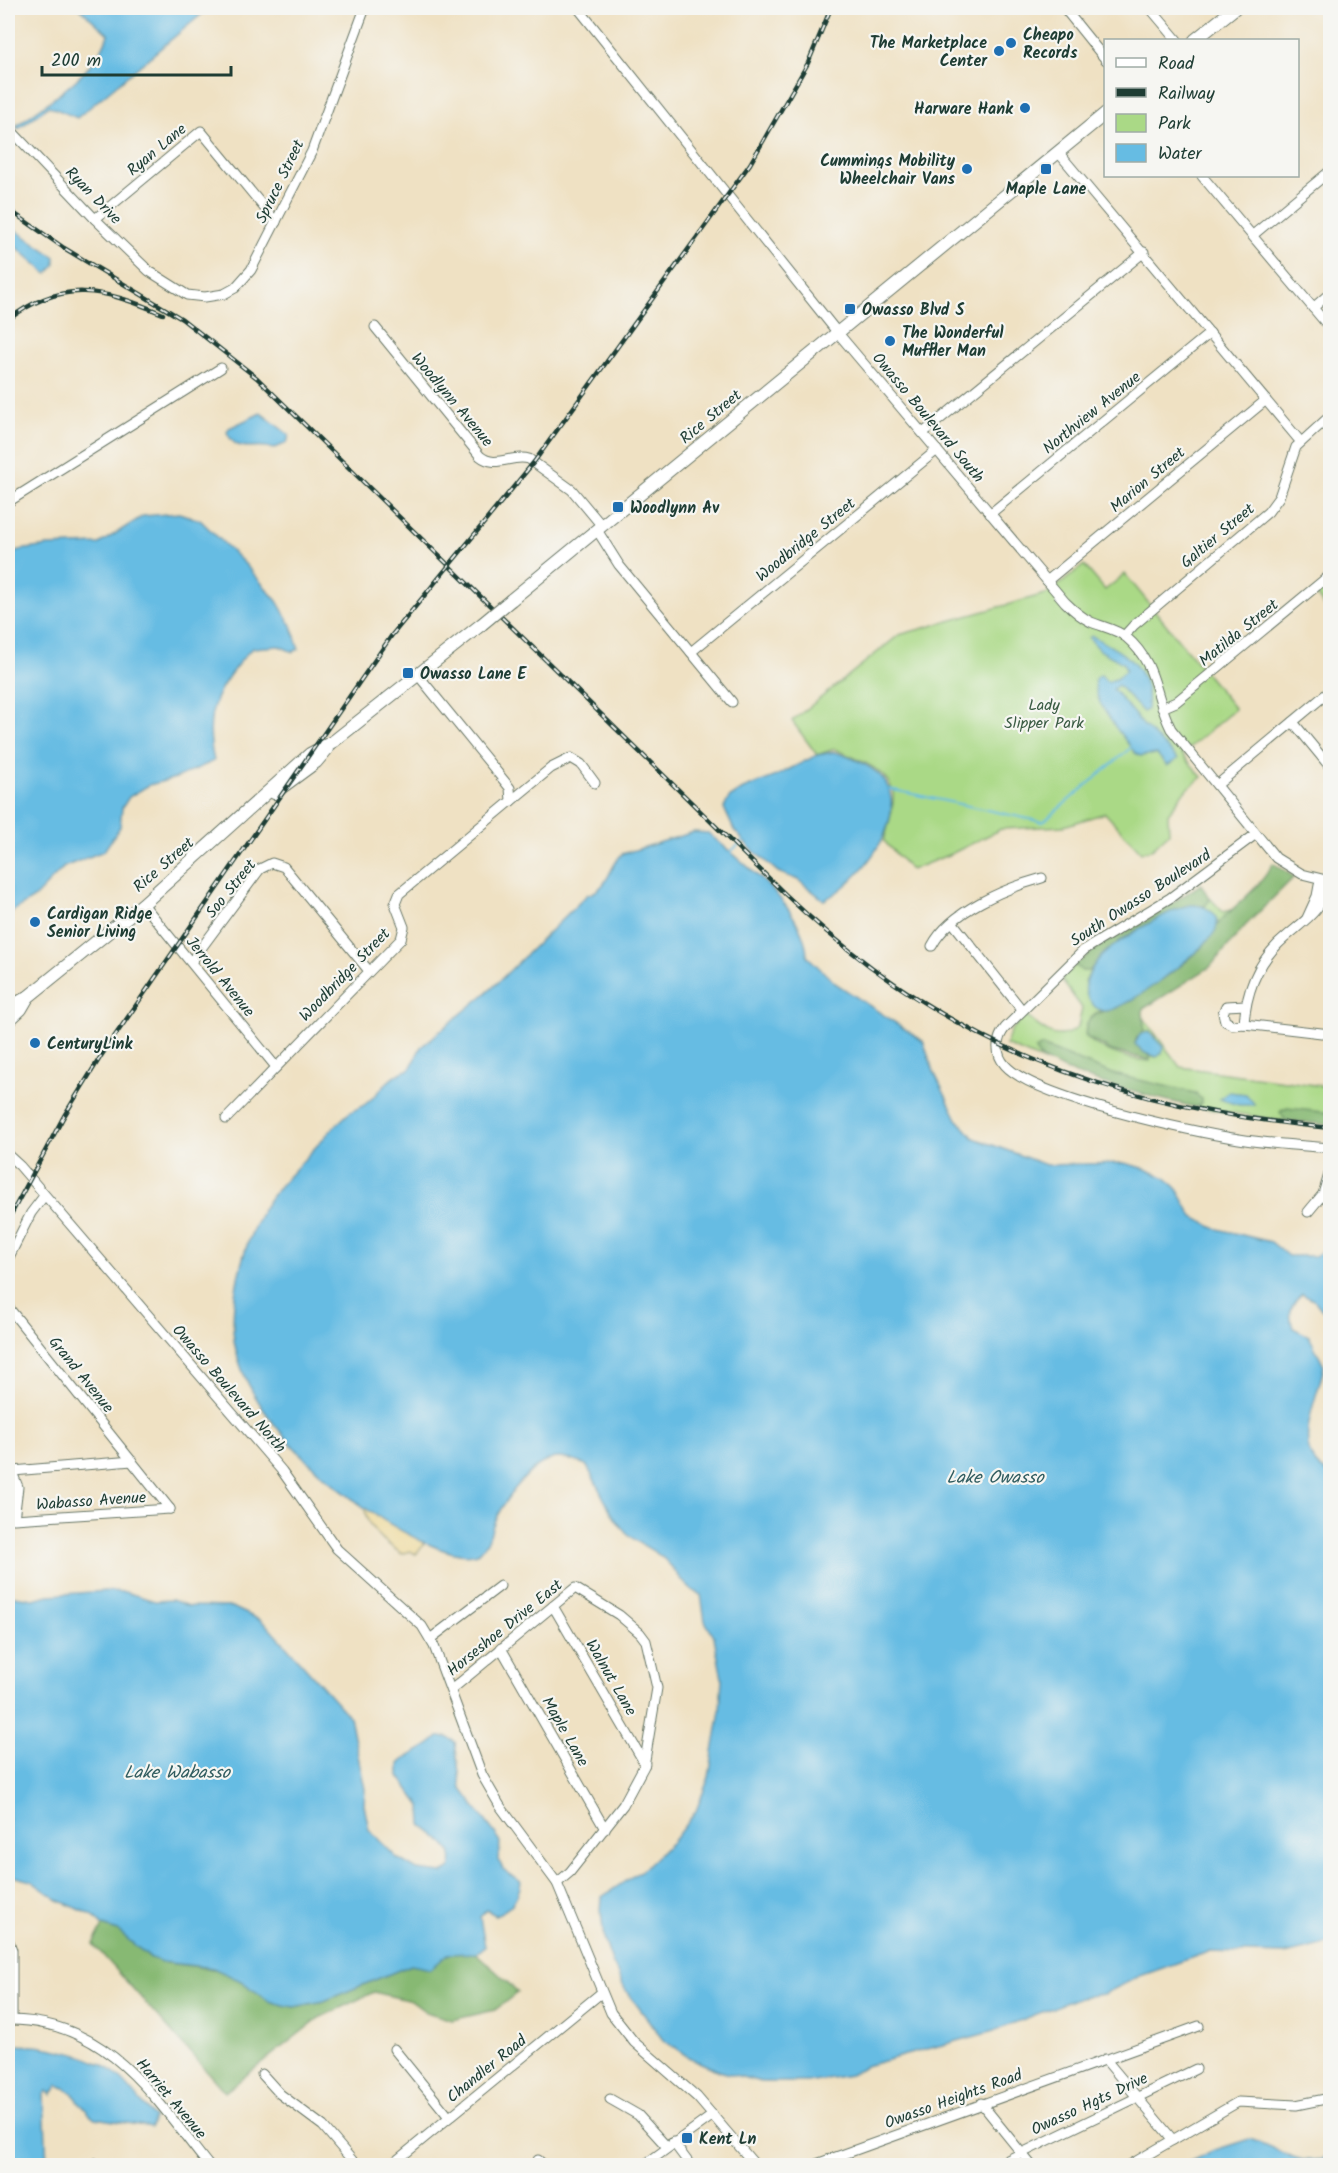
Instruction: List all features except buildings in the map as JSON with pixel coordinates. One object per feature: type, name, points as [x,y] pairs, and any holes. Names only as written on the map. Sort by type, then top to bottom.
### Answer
[{"type":"main road","points":[[1196,39],[1235,8]]},
{"type":"main road","name":"Rice Street","points":[[8,1008],[28,997],[143,904],[262,799],[286,786],[316,762],[334,741],[482,624],[1104,115]]},
{"type":"main road","name":"Rice Street","points":[[8,1020],[21,1009],[28,997]]},
{"type":"street","name":"Spruce Street","points":[[162,280],[196,297],[224,294],[235,288],[251,270],[312,151],[365,8]]},
{"type":"street","name":"Owasso Boulevard South","points":[[578,8],[837,332],[1047,581],[1075,612],[1124,636],[1147,662],[1155,677],[1162,708],[1176,736],[1256,834],[1287,866],[1326,880]]},
{"type":"street","points":[[1064,8],[1104,58]]},
{"type":"street","points":[[1150,8],[1176,39]]},
{"type":"street","name":"Ryan Drive","points":[[8,127],[95,219],[162,280]]},
{"type":"street","name":"Ryan Lane","points":[[95,219],[201,131],[276,222]]},
{"type":"street","points":[[1058,152],[1300,441]]},
{"type":"street","points":[[1252,235],[1330,171]]},
{"type":"street","points":[[1203,177],[1330,328]]},
{"type":"street","points":[[923,433],[1143,252]]},
{"type":"street","points":[[1313,308],[1330,293]]},
{"type":"street","name":"Woodlynn Avenue","points":[[375,327],[480,456],[492,463],[523,457],[529,459],[572,490],[599,528],[619,565],[732,702]]},
{"type":"street","name":"Northview Avenue","points":[[990,514],[1210,333]]},
{"type":"street","points":[[8,502],[221,368]]},
{"type":"street","name":"Marion Street","points":[[1047,581],[1266,400]]},
{"type":"street","name":"Galtier Street","points":[[1124,636],[1134,624],[1268,512],[1279,497],[1292,455],[1300,441],[1330,416]]},
{"type":"street","name":"Woodbridge Street","points":[[692,652],[937,450]]},
{"type":"street","name":"Matilda Street","points":[[1162,708],[1176,702],[1330,575]]},
{"type":"street","points":[[418,675],[510,788],[512,799]]},
{"type":"street","points":[[1217,785],[1330,691]]},
{"type":"street","points":[[1293,722],[1330,767]]},
{"type":"street","name":"Woodbridge Street","points":[[226,1119],[404,933],[395,904],[399,894],[551,768],[570,758],[581,764],[595,783]]},
{"type":"street","name":"South Owasso Boulevard","points":[[1256,834],[1170,898],[1087,948],[1004,1029],[998,1044],[1001,1060],[1016,1074],[1102,1107],[1210,1134],[1330,1148]]},
{"type":"street","name":"Soo Street","points":[[191,962],[260,869],[272,863],[284,867],[369,970]]},
{"type":"street","points":[[932,946],[938,934],[998,893],[1042,878]]},
{"type":"street","points":[[1245,1024],[1246,1005],[1253,981],[1269,956],[1307,918],[1326,880]]},
{"type":"street","name":"Jerrold Avenue","points":[[143,904],[276,1067]]},
{"type":"street","points":[[952,923],[1022,1010]]},
{"type":"street","points":[[1246,1005],[1229,1004],[1222,1013],[1228,1024],[1330,1034]]},
{"type":"street","name":"Owasso Boulevard North","points":[[8,1155],[282,1471],[333,1545],[414,1616],[430,1639],[451,1689],[476,1762],[490,1790],[557,1884],[574,1920],[601,1993],[626,2034],[689,2088],[756,2166]]},
{"type":"street","points":[[1308,1212],[1323,1194],[1330,1172]]},
{"type":"street","points":[[8,1259],[31,1212],[44,1196]]},
{"type":"street","name":"Grand Avenue","points":[[8,1307],[170,1509]]},
{"type":"street","points":[[8,1462],[13,1472],[132,1461]]},
{"type":"street","name":"Wabasso Avenue","points":[[13,1472],[18,1496],[14,1519],[170,1509]]},
{"type":"street","points":[[430,1639],[500,1586]]},
{"type":"street","name":"Horseshoe Drive East","points":[[451,1689],[575,1588],[619,1615],[646,1641],[657,1688],[645,1764]]},
{"type":"street","name":"Walnut Lane","points":[[553,1606],[645,1764]]},
{"type":"street","name":"Maple Lane","points":[[501,1648],[604,1829]]},
{"type":"street","points":[[557,1884],[570,1872],[624,1805],[645,1764]]},
{"type":"street","points":[[8,1939],[12,1950],[10,2020]]},
{"type":"street","name":"Chandler Road","points":[[390,2166],[601,1993]]},
{"type":"street","name":"Harriet Avenue","points":[[10,2020],[42,2023],[74,2033],[115,2057],[143,2084],[209,2166]]},
{"type":"street","name":"Owasso Heights Road","points":[[811,2166],[1199,2026]]},
{"type":"street","points":[[394,2049],[449,2117]]},
{"type":"street","points":[[1105,2059],[1173,2140]]},
{"type":"street","name":"Owasso Hgts Drive","points":[[995,2166],[1196,2069]]},
{"type":"street","points":[[262,2074],[280,2094],[323,2126],[357,2166]]},
{"type":"street","points":[[1128,2166],[1238,2102],[1296,2105],[1330,2098]]},
{"type":"street","points":[[610,2099],[638,2115],[691,2166]]},
{"type":"street","points":[[981,2103],[1032,2166]]},
{"type":"street","points":[[643,2166],[670,2144],[713,2115]]},
{"type":"green space","name":"Lady Slipper Park","points":[[1084,565],[1105,590],[1125,574],[1235,709],[1182,754],[1202,777],[1183,793],[1168,814],[1169,833],[1151,850],[1141,852],[1105,813],[1064,826],[1001,829],[953,853],[911,870],[884,841],[893,800],[890,785],[885,778],[870,766],[834,749],[817,755],[792,721],[899,635],[1049,593]]},
{"type":"green space","points":[[1330,581],[1330,613],[1315,594]]},
{"type":"green space","points":[[1273,863],[1294,877],[1245,926],[1210,967],[1143,1009],[1144,1030],[1136,1039],[1135,1044],[1150,1056],[1150,1060],[1112,1051],[1086,1037],[1088,1021],[1098,1013],[1126,1003],[1166,977],[1194,954],[1224,917],[1257,885]]},
{"type":"green space","points":[[1201,884],[1210,900],[1205,906],[1181,909],[1154,920],[1105,952],[1089,971],[1082,971],[1075,965],[1102,944],[1148,919]]},
{"type":"green space","points":[[1209,897],[1223,912],[1232,910],[1216,927],[1213,913],[1203,906]]},
{"type":"green space","points":[[1075,965],[1089,971],[1092,968],[1085,982],[1095,1007],[1102,1011],[1092,1017],[1085,1035],[1105,1050],[1133,1059],[1150,1061],[1149,1055],[1155,1057],[1155,1035],[1149,1032],[1142,1033],[1144,1027],[1142,1016],[1180,1067],[1330,1087],[1330,1113],[1282,1109],[1285,1120],[1290,1122],[1196,1107],[1196,1094],[1113,1074],[1042,1046],[1039,1057],[1046,1062],[1006,1045],[1010,1032],[1025,1015],[1044,1030],[1057,1035],[1063,1035],[1078,1027],[1082,1008],[1061,979]]},
{"type":"green space","points":[[1042,1046],[1113,1074],[1195,1093],[1201,1099],[1201,1103],[1197,1107],[1190,1106],[1105,1084],[1058,1067],[1042,1058],[1035,1050]]},
{"type":"green space","points":[[1287,1108],[1330,1113],[1330,1125],[1285,1120],[1280,1112]]},
{"type":"green space","points":[[103,1926],[118,1931],[162,1962],[220,1970],[241,1981],[269,2001],[294,2007],[324,2001],[411,1965],[426,1965],[457,1953],[476,1953],[518,1992],[495,2010],[452,2020],[426,2012],[411,2001],[374,1992],[319,2018],[225,2092],[93,1944]]},
{"type":"sand","points":[[365,1507],[425,1543],[416,1554],[410,1551],[402,1554],[383,1540],[372,1528]]},
{"type":"water","points":[[79,8],[209,8],[77,118],[49,106],[18,129],[16,126],[83,74],[103,48],[108,34]]},
{"type":"water","points":[[8,225],[55,257],[55,265],[47,274],[8,240]]},
{"type":"water","points":[[261,413],[289,435],[287,443],[273,449],[242,446],[231,440],[227,432],[229,428]]},
{"type":"water","points":[[179,513],[200,520],[245,564],[277,601],[292,627],[299,649],[293,652],[279,646],[252,648],[230,674],[216,699],[210,727],[214,761],[176,778],[149,785],[129,797],[122,808],[120,827],[104,851],[64,867],[34,898],[8,914],[8,557],[19,550],[48,546],[99,544],[143,516]]},
{"type":"water","points":[[1092,636],[1125,656],[1140,672],[1147,694],[1147,709],[1143,712],[1118,685],[1113,689],[1144,726],[1178,759],[1167,766],[1157,754],[1140,756],[1135,753],[1102,706],[1095,687],[1096,678],[1101,675],[1107,682],[1116,679],[1126,670],[1123,663],[1101,651],[1089,638]]},
{"type":"water","points":[[834,752],[863,763],[877,772],[886,783],[891,799],[890,816],[885,833],[864,866],[837,892],[824,900],[798,880],[778,872],[748,846],[734,830],[724,808],[729,798],[743,789],[774,777],[817,755]]},
{"type":"water","name":"Lake Owasso","points":[[694,832],[708,833],[770,887],[796,920],[804,938],[807,956],[835,983],[923,1041],[934,1072],[957,1119],[974,1138],[1046,1165],[1124,1163],[1143,1168],[1164,1177],[1176,1187],[1193,1217],[1214,1228],[1271,1242],[1288,1256],[1315,1256],[1330,1246],[1330,1309],[1322,1310],[1315,1301],[1302,1294],[1293,1305],[1290,1314],[1293,1328],[1309,1336],[1324,1366],[1312,1410],[1308,1440],[1310,1454],[1317,1465],[1330,1474],[1330,1943],[1285,1954],[1208,1952],[1140,1976],[1104,1994],[1080,1997],[994,2031],[865,2066],[850,2075],[807,2082],[761,2082],[719,2071],[690,2058],[663,2040],[625,1989],[604,1939],[601,1911],[602,1897],[646,1867],[673,1841],[696,1811],[709,1777],[720,1710],[722,1678],[714,1637],[705,1621],[701,1595],[686,1585],[664,1559],[637,1541],[620,1526],[586,1465],[559,1458],[540,1465],[522,1480],[507,1500],[496,1518],[485,1546],[477,1553],[466,1555],[455,1553],[433,1546],[402,1531],[369,1511],[336,1486],[304,1458],[276,1426],[253,1393],[238,1359],[233,1325],[236,1292],[243,1258],[255,1225],[277,1190],[349,1113],[366,1104],[391,1079],[410,1069],[421,1047],[491,989],[587,895],[600,888],[622,854]]},
{"type":"water","points":[[1190,905],[1207,908],[1215,915],[1217,925],[1208,940],[1164,978],[1130,1001],[1106,1011],[1093,1005],[1085,989],[1087,979],[1097,961],[1126,937],[1168,913]]},
{"type":"water","points":[[1149,1032],[1163,1047],[1162,1053],[1157,1057],[1145,1053],[1135,1044],[1140,1034]]},
{"type":"water","points":[[1229,1092],[1246,1094],[1255,1105],[1239,1105],[1219,1099]]},
{"type":"water","name":"Lake Wabasso","points":[[125,1592],[155,1601],[172,1600],[188,1606],[232,1607],[260,1620],[271,1629],[350,1717],[365,1789],[364,1805],[369,1830],[397,1858],[417,1870],[442,1873],[450,1869],[451,1854],[444,1844],[422,1825],[421,1806],[399,1776],[399,1764],[438,1737],[447,1737],[455,1742],[461,1788],[500,1840],[499,1861],[503,1869],[521,1882],[516,1899],[509,1907],[495,1915],[487,1910],[480,1917],[485,1947],[476,1953],[448,1954],[431,1969],[411,1965],[324,2001],[294,2007],[269,2001],[241,1981],[213,1968],[162,1962],[149,1957],[118,1931],[103,1926],[92,1915],[58,1900],[31,1881],[8,1875],[8,1595],[33,1599],[49,1595]]},
{"type":"water","points":[[8,2045],[35,2046],[65,2051],[107,2067],[127,2085],[154,2117],[151,2127],[95,2118],[70,2092],[58,2085],[51,2095],[47,2091],[44,2095],[47,2165],[8,2165]]},
{"type":"water","points":[[1249,2139],[1299,2159],[1320,2159],[1330,2154],[1330,2165],[1183,2165],[1212,2151]]},
{"type":"waterway","points":[[889,789],[1043,822],[1134,745]]},
{"type":"waterway","points":[[728,854],[744,840]]},
{"type":"railway","points":[[8,1220],[64,1116],[101,1056],[392,635],[534,462],[750,164],[808,63],[831,8]]},
{"type":"railway","points":[[8,209],[64,248],[182,319],[257,378],[785,894],[845,947],[907,992],[970,1030],[1036,1060],[1105,1085],[1176,1104],[1251,1118],[1330,1128]]},
{"type":"railway","points":[[8,320],[47,298],[65,293],[84,292],[121,298],[163,314]]},
{"type":"place","name":"Cheapo Records","points":[[1011,43]]},
{"type":"place","name":"The Marketplace Center","points":[[999,51]]},
{"type":"place","name":"Harware Hank","points":[[1025,108]]},
{"type":"place","name":"Cummings Mobility Wheelchair Vans","points":[[967,169]]},
{"type":"place","name":"Maple Lane","points":[[1046,169]]},
{"type":"place","name":"Owasso Blvd S","points":[[850,309]]},
{"type":"place","name":"The Wonderful Muffler Man","points":[[890,341]]},
{"type":"place","name":"Woodlynn Av","points":[[618,507]]},
{"type":"place","name":"Owasso Lane E","points":[[408,673]]},
{"type":"place","name":"Cardigan Ridge Senior Living","points":[[35,922]]},
{"type":"place","name":"CenturyLink","points":[[35,1043]]},
{"type":"place","name":"Kent Ln","points":[[687,2138]]}]
